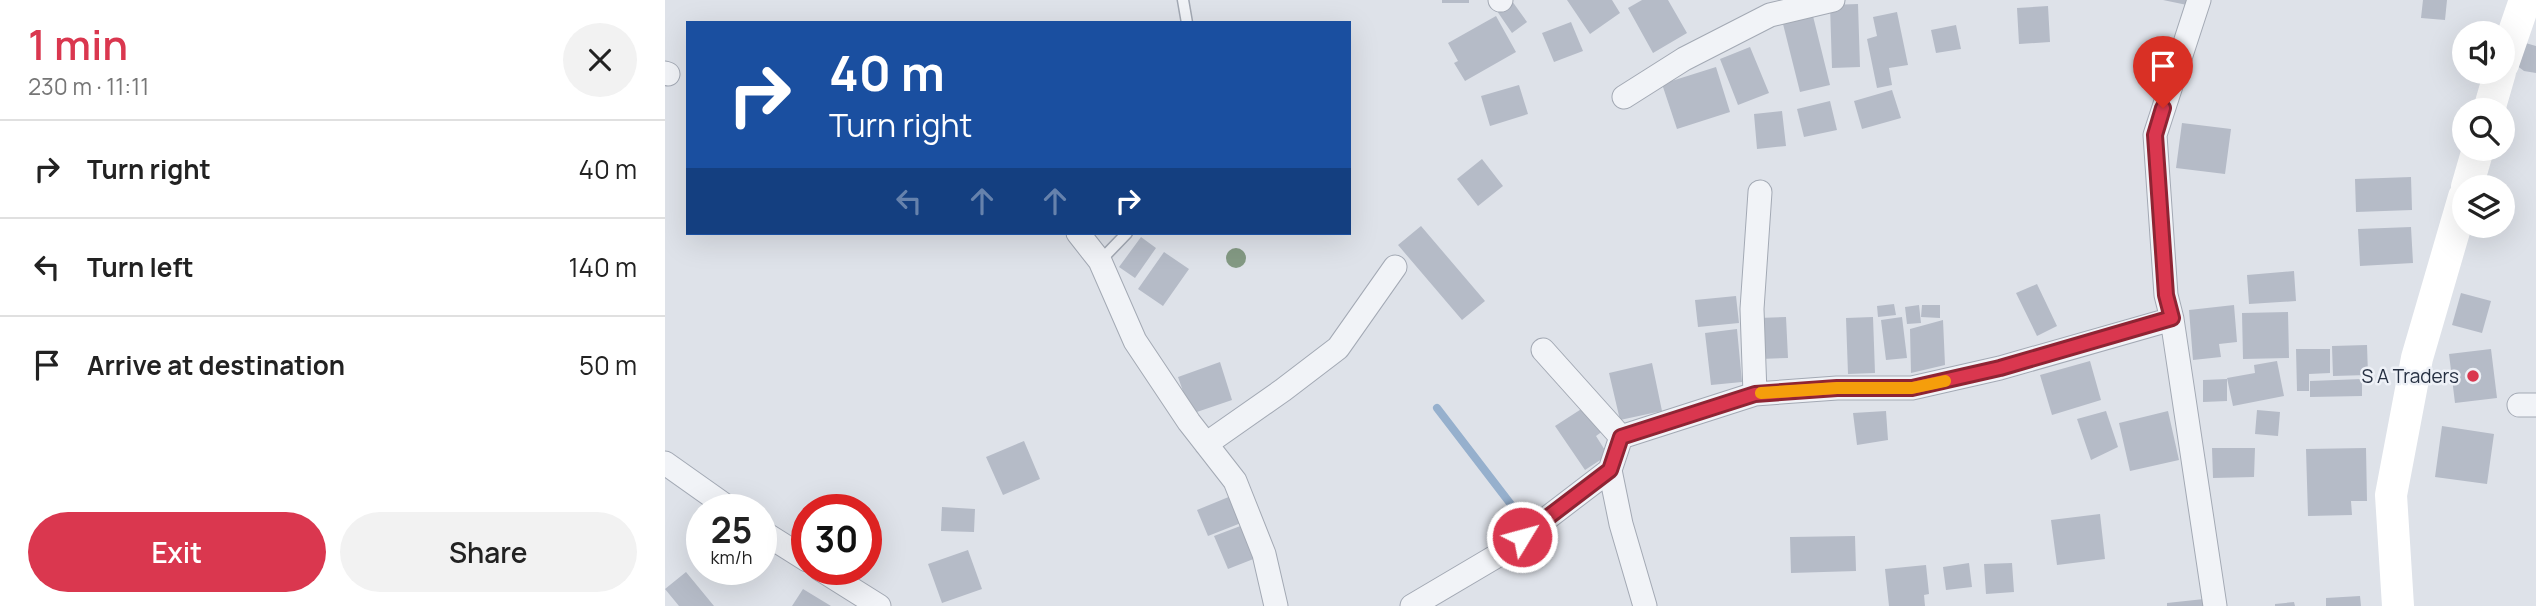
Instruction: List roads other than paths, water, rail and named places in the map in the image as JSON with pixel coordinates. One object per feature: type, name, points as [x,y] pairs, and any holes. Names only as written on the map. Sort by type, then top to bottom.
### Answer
[{"type":"main road","points":[[2515,29],[2525,0]]},
{"type":"main road","points":[[2397,606],[2391,495],[2417,358],[2452,238]]},
{"type":"street","points":[[1624,97],[1684,59],[1770,15],[1833,0]]},
{"type":"street","points":[[2199,0],[2155,135],[2166,295],[2172,318],[2215,606]]},
{"type":"street","points":[[1755,394],[1752,309],[1761,192]]},
{"type":"street","points":[[1080,235],[1100,261],[1135,341],[1235,481],[1264,554],[1276,606]]},
{"type":"street","points":[[1206,444],[1338,348],[1395,267]]},
{"type":"street","points":[[1621,437],[1755,394],[1837,388],[1912,388],[2000,368],[2172,318]]},
{"type":"street","points":[[1543,350],[1621,437]]},
{"type":"street","points":[[1621,437],[1610,470],[1621,524],[1645,606]]},
{"type":"street","points":[[665,463],[709,494]]},
{"type":"street","points":[[1412,606],[1500,554],[1610,470]]},
{"type":"street","points":[[846,585],[879,606]]},
{"type":"lane","points":[[1183,0],[1187,21]]},
{"type":"lane","points":[[1100,261],[1125,235]]},
{"type":"waterway","points":[[1437,408],[1516,511]]},
{"type":"place","name":"S A Traders","points":[[2473,376]]}]
